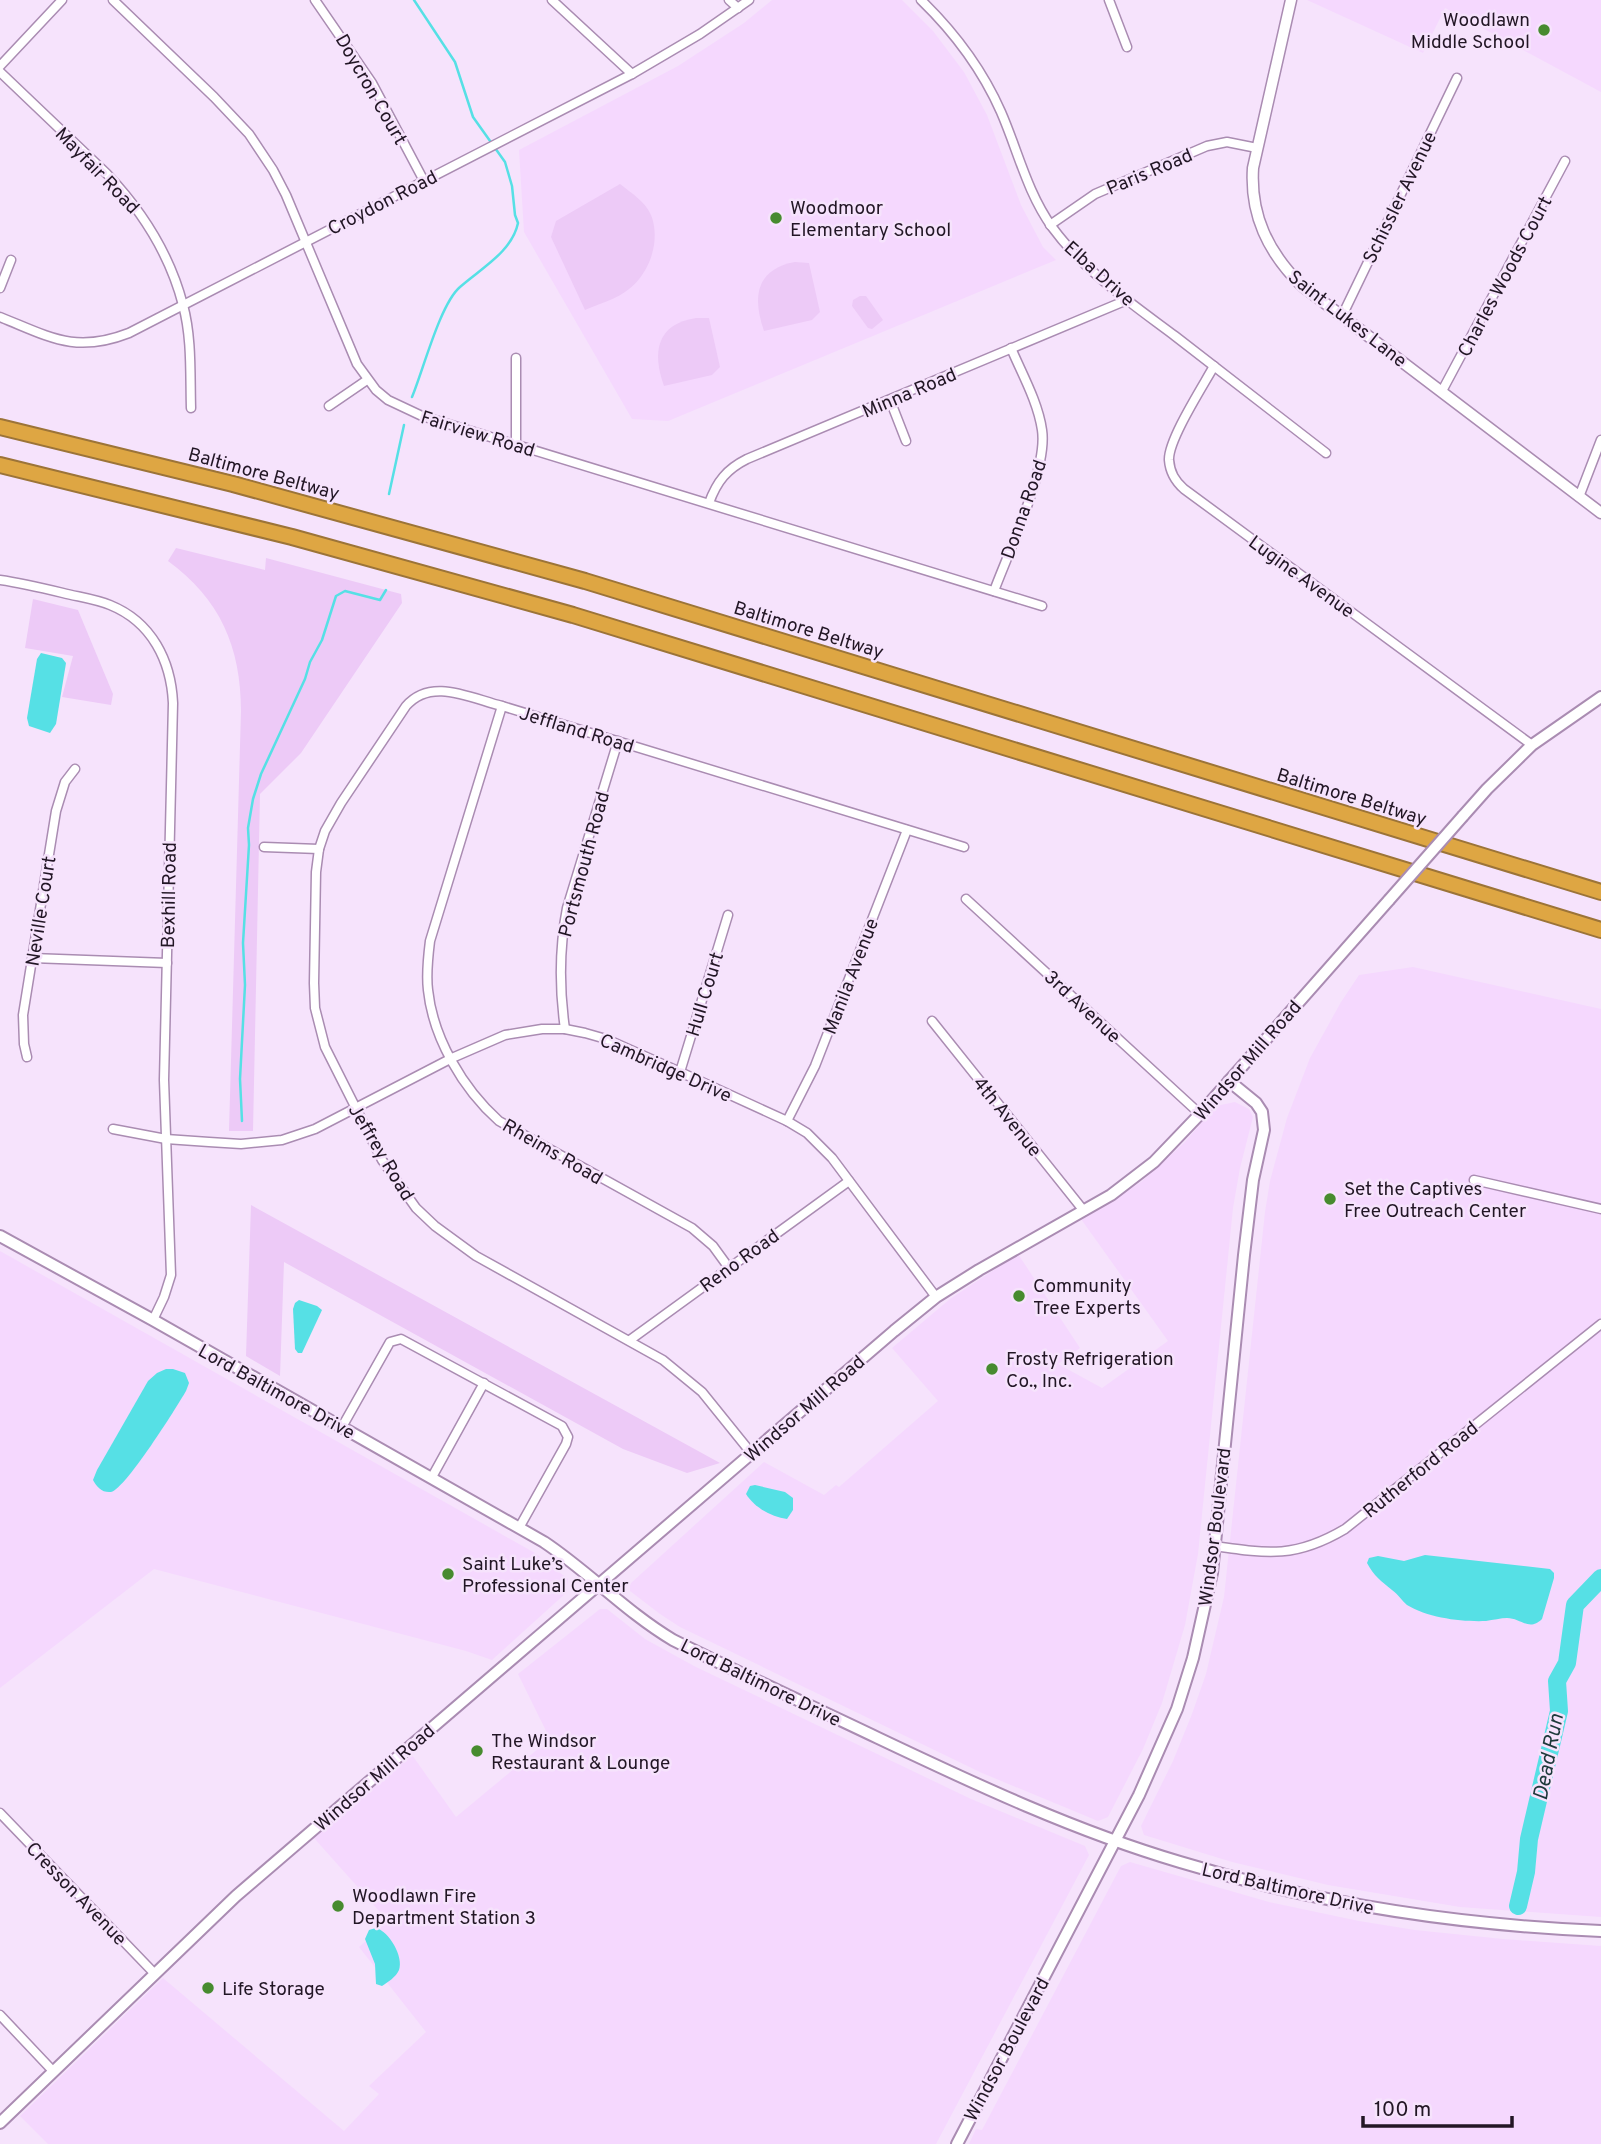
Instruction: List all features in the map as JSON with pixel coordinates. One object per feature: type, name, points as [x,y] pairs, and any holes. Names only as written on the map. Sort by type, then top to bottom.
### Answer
[{"type":"highway","name":"Baltimore Beltway","points":[[0,427],[233,484],[559,573],[1601,892]]},
{"type":"highway","points":[[0,465],[292,537],[560,611],[1601,930]]},
{"type":"main road","name":"Windsor Mill Road","points":[[0,2123],[52,2070],[236,1896],[894,1331],[936,1297],[1084,1211],[1130,1182],[1154,1161],[1200,1114],[1487,789],[1532,745],[1601,698]]},
{"type":"main road","name":"Windsor Boulevard","points":[[957,2144],[1158,1756],[1177,1709],[1200,1630],[1212,1573],[1245,1244],[1264,1121],[1256,1103],[1229,1081]]},
{"type":"main road","name":"Lord Baltimore Drive","points":[[0,1236],[519,1528],[565,1557],[652,1627],[700,1654],[978,1786],[1048,1816],[1115,1840],[1179,1862],[1249,1881],[1371,1908],[1505,1925],[1601,1931]]},
{"type":"street","points":[[0,66],[62,0]]},
{"type":"street","name":"Fairview Road","points":[[113,0],[249,134],[274,170],[307,241],[357,364],[367,380],[401,408],[1042,606]]},
{"type":"street","name":"Doycron Court","points":[[316,0],[372,83],[424,181]]},
{"type":"street","points":[[552,0],[632,74]]},
{"type":"street","points":[[729,0],[738,8]]},
{"type":"street","name":"Croydon Road","points":[[0,317],[72,343],[108,341],[129,333],[632,74],[677,49],[749,0]]},
{"type":"street","name":"Elba Drive","points":[[921,0],[943,21],[977,67],[1001,112],[1028,185],[1050,225],[1077,258],[1127,300],[1326,453]]},
{"type":"street","points":[[1108,0],[1127,47]]},
{"type":"street","name":"Saint Lukes Lane","points":[[1292,0],[1256,148],[1252,186],[1254,206],[1271,250],[1301,285],[1601,513]]},
{"type":"street","name":"Mayfair Road","points":[[0,72],[107,174],[138,209],[159,243],[183,305],[189,345],[191,408]]},
{"type":"street","name":"Schissler Avenue","points":[[1342,316],[1457,78]]},
{"type":"street","name":"Paris Road","points":[[1050,225],[1095,194],[1207,146],[1227,142],[1256,148]]},
{"type":"street","name":"Charles Woods Court","points":[[1442,391],[1565,161]]},
{"type":"street","points":[[0,288],[11,260]]},
{"type":"street","name":"Minna Road","points":[[709,503],[719,480],[734,466],[1127,300]]},
{"type":"street","name":"Donna Road","points":[[994,591],[1042,455],[1042,428],[1038,413],[1011,348]]},
{"type":"street","points":[[516,358],[516,445]]},
{"type":"street","name":"Lugine Avenue","points":[[1214,366],[1169,452],[1175,480],[1532,745]]},
{"type":"street","points":[[329,406],[367,380]]},
{"type":"street","points":[[890,400],[906,441]]},
{"type":"street","points":[[1579,497],[1601,440]]},
{"type":"street","name":"Bexhill Road","points":[[0,580],[112,606],[140,623],[153,637],[168,666],[173,703],[164,1080],[171,1275],[153,1320]]},
{"type":"street","name":"Jeffland Road","points":[[319,849],[325,831],[341,803],[413,697],[423,692],[442,690],[964,847]]},
{"type":"street","name":"Rheims Road","points":[[502,706],[430,941],[427,964],[432,1013],[452,1058],[473,1094],[499,1121],[692,1228],[713,1246],[729,1268]]},
{"type":"street","name":"Portsmouth Road","points":[[565,1029],[559,978],[562,933],[618,741]]},
{"type":"street","name":"Neville Court","points":[[27,1057],[23,1015],[56,811],[65,782],[75,769]]},
{"type":"street","name":"Manila Avenue","points":[[788,1121],[815,1066],[907,830]]},
{"type":"street","points":[[264,847],[319,849]]},
{"type":"street","name":"Jeffrey Road","points":[[319,849],[315,1008],[325,1047],[354,1107],[399,1186],[435,1226],[476,1256],[663,1360],[702,1392],[752,1454]]},
{"type":"street","name":"3rd Avenue","points":[[966,899],[1200,1114]]},
{"type":"street","name":"Hull Court","points":[[680,1072],[728,915]]},
{"type":"street","points":[[32,958],[167,963]]},
{"type":"street","name":"4th Avenue","points":[[932,1021],[1084,1211]]},
{"type":"street","name":"Cambridge Drive","points":[[113,1129],[166,1139],[241,1144],[282,1140],[315,1129],[452,1058],[505,1035],[542,1029],[565,1029],[606,1039],[680,1072],[788,1121],[820,1143],[936,1297]]},
{"type":"street","points":[[1474,1180],[1601,1209]]},
{"type":"street","name":"Reno Road","points":[[630,1340],[849,1181]]},
{"type":"street","name":"Rutherford Road","points":[[1215,1546],[1277,1552],[1312,1546],[1345,1529],[1601,1324]]},
{"type":"street","points":[[342,1427],[390,1342],[395,1339],[408,1342],[562,1426],[568,1437],[566,1444],[519,1528]]},
{"type":"street","points":[[432,1477],[484,1383]]},
{"type":"street","name":"Cresson Avenue","points":[[0,1813],[154,1973]]},
{"type":"street","points":[[0,2015],[52,2070]]},
{"type":"shaded area","name":"Woodmoor Elementary School","points":[[772,0],[902,0],[933,31],[964,72],[987,115],[1021,205],[1043,247],[1056,260],[668,421],[632,419],[524,232],[519,150],[678,66],[744,23]]},
{"type":"shaded area","name":"Woodlawn Middle School","points":[[1307,0],[1601,0],[1601,92],[1445,8],[1423,53]]},
{"type":"shaded area","points":[[620,184],[641,201],[651,215],[655,235],[652,255],[643,274],[629,289],[585,310],[551,237],[556,221]]},
{"type":"shaded area","points":[[795,262],[809,263],[820,312],[812,320],[764,331],[758,307],[760,286],[772,271]]},
{"type":"shaded area","points":[[866,296],[883,320],[872,329],[868,328],[852,306],[853,300]]},
{"type":"shaded area","points":[[696,318],[709,318],[720,367],[712,375],[664,386],[658,362],[660,342],[672,327]]},
{"type":"shaded area","points":[[176,548],[265,570],[266,558],[401,594],[402,603],[301,753],[260,794],[253,1131],[229,1131],[240,688],[232,645],[214,608],[201,591],[168,561]]},
{"type":"shaded area","points":[[33,599],[78,610],[113,694],[111,705],[62,697],[73,656],[25,648]]},
{"type":"shaded area","points":[[41,653],[62,658],[66,663],[56,724],[50,733],[29,726],[27,718],[37,659]]},
{"type":"shaded area","points":[[1413,967],[1601,1009],[1601,1917],[1460,1907],[1328,1885],[1232,1862],[1144,1835],[1141,1826],[1173,1761],[1192,1714],[1206,1674],[1224,1597],[1265,1212],[1270,1181],[1287,1118],[1310,1058],[1359,975]]},
{"type":"shaded area","points":[[1235,1102],[1249,1109],[1253,1117],[1233,1208],[1198,1554],[1185,1625],[1162,1703],[1143,1749],[1108,1817],[1098,1821],[982,1773],[680,1627],[630,1591],[630,1584],[764,1462],[824,1495],[836,1485],[839,1487],[938,1401],[892,1348],[950,1299],[1018,1254],[1080,1348],[1058,1364],[1102,1388],[1168,1341],[1081,1219],[1141,1182],[1184,1143],[1216,1106]]},
{"type":"shaded area","points":[[251,1205],[720,1463],[687,1473],[623,1449],[284,1262],[280,1376],[246,1356]]},
{"type":"shaded area","points":[[0,1251],[535,1553],[568,1579],[566,1593],[492,1660],[154,1569],[0,1688]]},
{"type":"shaded area","points":[[299,1300],[322,1310],[302,1353],[295,1349],[293,1309]]},
{"type":"shaded area","points":[[166,1369],[185,1373],[189,1383],[186,1391],[128,1477],[111,1492],[102,1490],[93,1480],[97,1470],[148,1381]]},
{"type":"shaded area","points":[[750,1486],[785,1492],[793,1498],[793,1510],[787,1519],[764,1511],[749,1499],[746,1494]]},
{"type":"shaded area","points":[[1425,1555],[1550,1569],[1554,1578],[1542,1619],[1533,1624],[1507,1618],[1466,1621],[1425,1613],[1407,1605],[1378,1578],[1367,1563],[1369,1558],[1378,1556],[1404,1561]]},
{"type":"shaded area","points":[[600,1609],[607,1609],[645,1639],[694,1666],[971,1799],[1085,1846],[1089,1855],[936,2144],[48,2144],[20,2116],[163,1978],[344,2131],[379,2094],[369,2086],[426,2032],[359,1947],[388,1921],[314,1838],[412,1755],[456,1817],[550,1739],[518,1674]]},
{"type":"shaded area","points":[[1130,1862],[1269,1902],[1359,1921],[1415,1930],[1601,1946],[1601,2144],[969,2144],[976,2129],[982,2130],[1121,1866]]},
{"type":"shaded area","points":[[376,1928],[390,1939],[400,1965],[398,1973],[382,1986],[376,1984],[375,1964],[365,1939],[369,1930]]},
{"type":"waterway","points":[[412,397],[439,322],[453,296],[502,251],[515,233],[518,223],[505,162],[473,117],[455,62],[414,0]]},
{"type":"waterway","points":[[389,494],[404,425]]},
{"type":"waterway","points":[[242,1121],[240,1079],[245,985],[243,943],[248,828],[253,799],[261,774],[322,640],[336,596],[345,591],[380,600],[386,590]]},
{"type":"waterway","name":"Dead Run","points":[[1518,1906],[1526,1872],[1529,1839],[1559,1711],[1557,1681],[1567,1663],[1575,1605],[1601,1578]]},
{"type":"place","name":"Woodlawn Middle School","points":[[1544,30]]},
{"type":"place","name":"Woodmoor Elementary School","points":[[776,218]]},
{"type":"place","name":"Set the Captives Free Outreach Center","points":[[1330,1199]]},
{"type":"place","name":"Community Tree Experts","points":[[1019,1296]]},
{"type":"place","name":"Frosty Refrigeration Co., Inc.","points":[[992,1369]]},
{"type":"place","name":"Saint Luke’s Professional Center","points":[[448,1574]]},
{"type":"place","name":"The Windsor Restaurant & Lounge","points":[[477,1751]]},
{"type":"place","name":"Woodlawn Fire Department Station 3","points":[[338,1906]]},
{"type":"place","name":"Life Storage","points":[[208,1988]]}]
